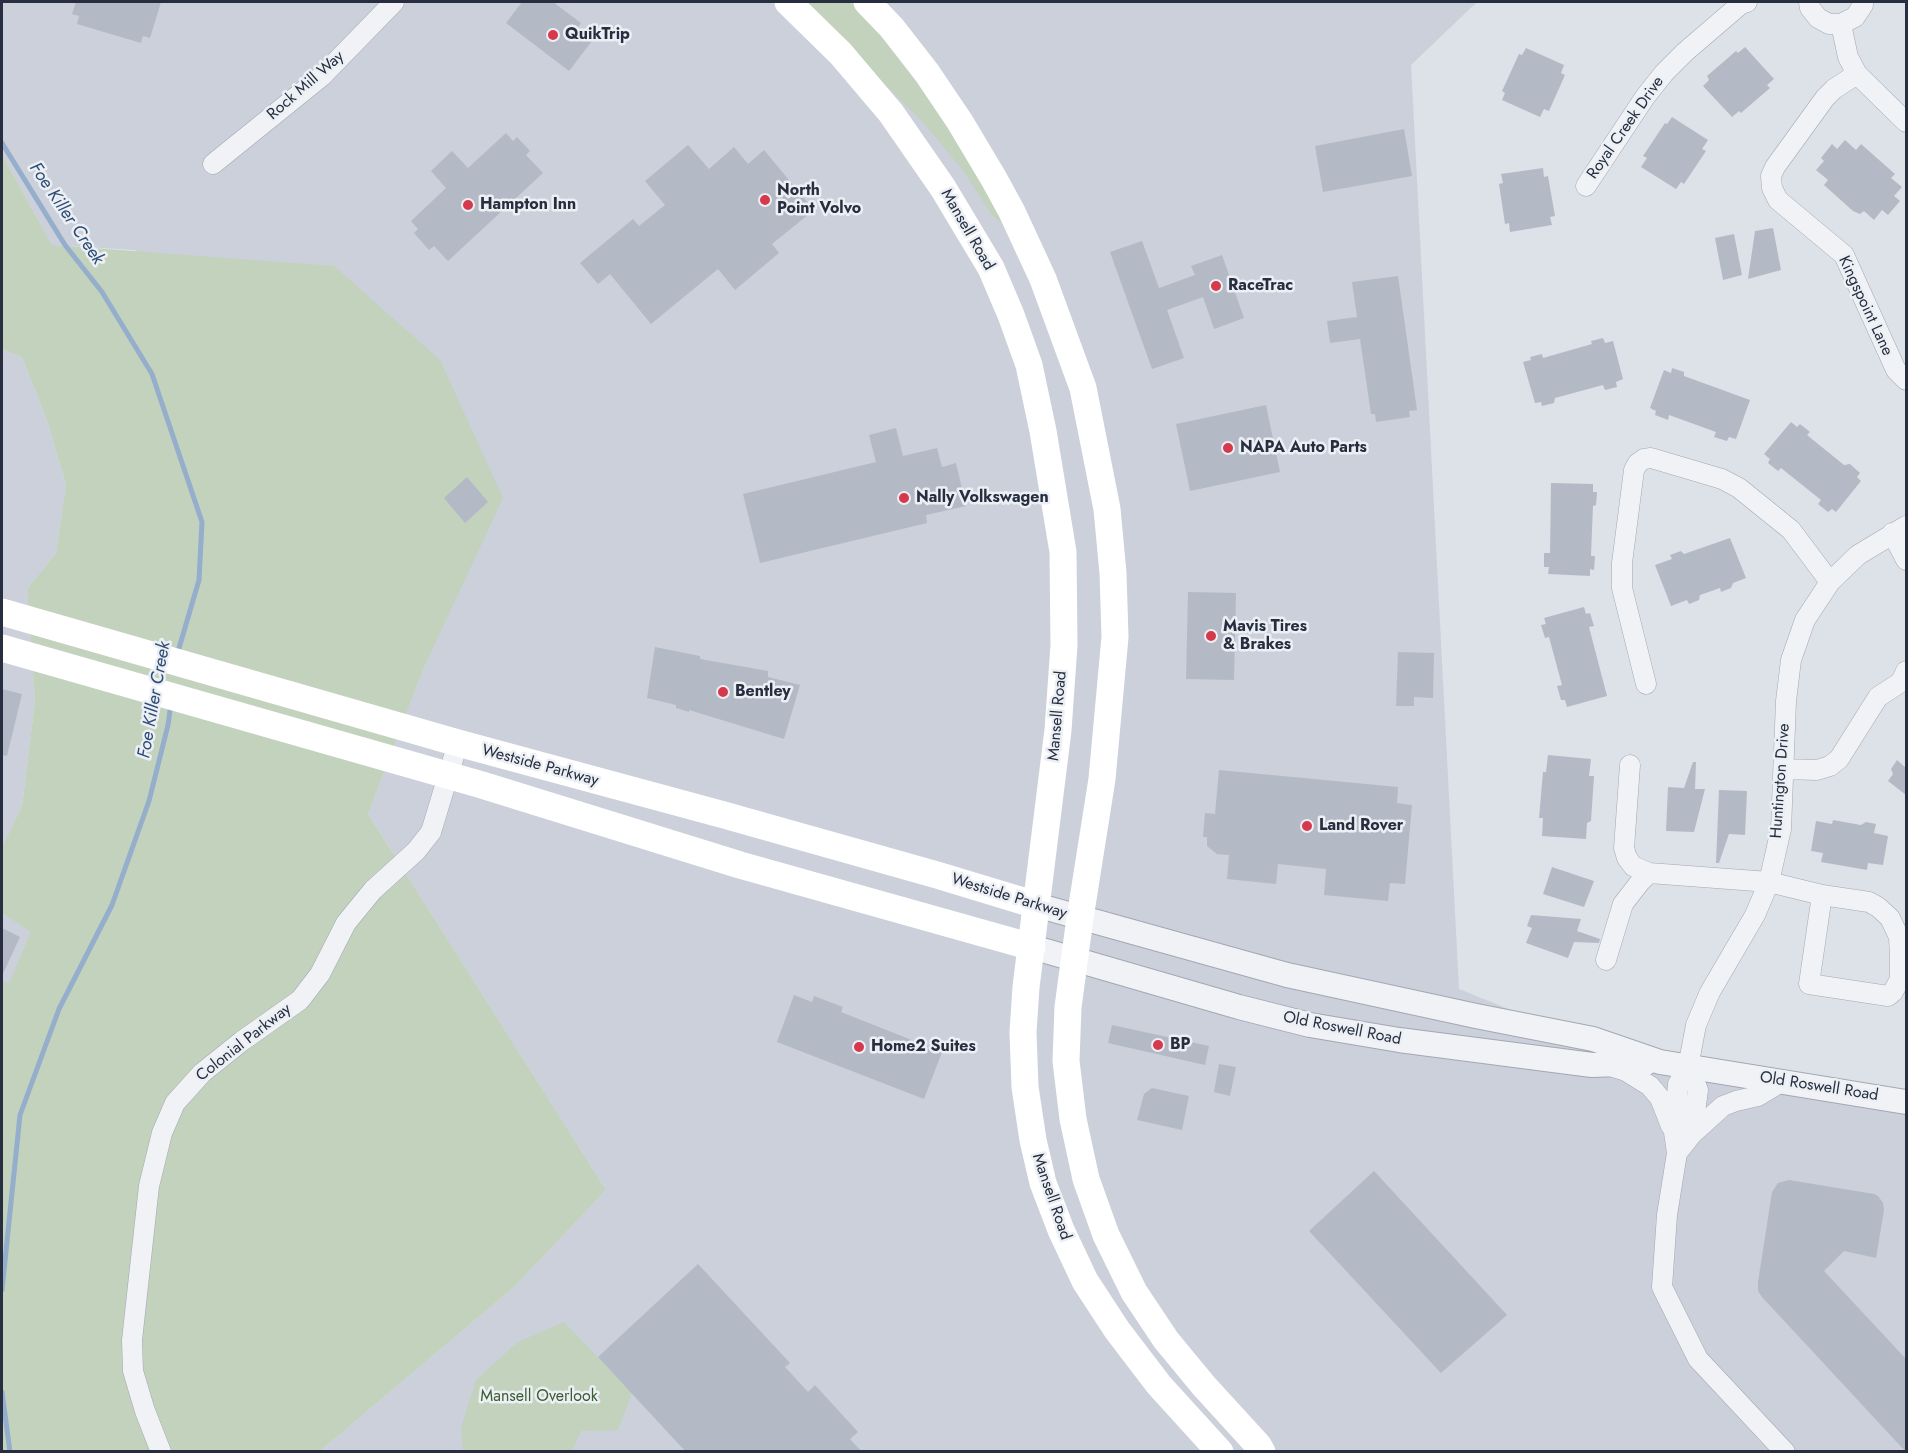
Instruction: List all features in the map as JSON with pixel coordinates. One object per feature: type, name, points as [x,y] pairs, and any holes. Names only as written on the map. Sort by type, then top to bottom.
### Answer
[{"type":"main road","name":"Mansell Road","points":[[788,2],[841,54],[891,112],[943,188],[991,268],[1029,365],[1043,431],[1063,552],[1064,634],[1058,730],[1026,987],[1023,1032],[1025,1087],[1033,1140],[1043,1183],[1060,1230],[1085,1281],[1117,1330],[1160,1385],[1220,1452]]},
{"type":"main road","points":[[867,2],[892,28],[927,73],[994,179],[1043,279],[1083,388],[1107,509],[1113,573],[1115,637],[1102,778],[1068,1007],[1066,1061],[1073,1119],[1086,1179],[1106,1235],[1134,1292],[1166,1340],[1262,1452]]},
{"type":"main road","name":"Westside Parkway","points":[[2,612],[458,743],[937,875],[1036,905]]},
{"type":"main road","name":"Westside Parkway","points":[[2,648],[448,776],[731,862],[1032,947]]},
{"type":"street","name":"Rock Mill Way","points":[[213,164],[322,76],[394,2]]},
{"type":"street","name":"Royal Creek Drive","points":[[1586,186],[1645,97],[1664,73],[1743,2]]},
{"type":"street","points":[[1809,2],[1810,8],[1818,18],[1829,24],[1841,24],[1855,17],[1863,2]]},
{"type":"street","points":[[1841,24],[1848,57],[1857,74],[1906,122]]},
{"type":"street","name":"Kingspoint Lane","points":[[1857,74],[1834,88],[1825,98],[1775,167],[1772,188],[1778,200],[1844,255],[1896,370],[1906,380]]},
{"type":"street","points":[[1646,684],[1622,588],[1622,563],[1634,470],[1644,459],[1651,458],[1722,479],[1739,489],[1791,530],[1830,582]]},
{"type":"street","points":[[1899,529],[1906,560]]},
{"type":"street","name":"Huntington Drive","points":[[1683,1133],[1678,1084],[1688,1067],[1696,1025],[1721,972],[1755,915],[1769,882],[1781,828],[1786,701],[1791,660],[1805,620],[1830,582],[1858,555],[1899,529]]},
{"type":"street","points":[[1784,769],[1817,770],[1830,766],[1839,759],[1878,697],[1901,682],[1906,671]]},
{"type":"street","name":"Colonial Parkway","points":[[161,1452],[145,1412],[133,1371],[132,1340],[149,1186],[162,1133],[175,1103],[201,1073],[300,1000],[320,974],[346,923],[373,890],[417,851],[431,832],[458,743]]},
{"type":"street","points":[[1630,765],[1624,848],[1633,866],[1649,873],[1769,882],[1822,895],[1869,902],[1890,918],[1899,937],[1900,979],[1888,996],[1809,984],[1822,895]]},
{"type":"street","points":[[1606,960],[1623,904],[1649,873]]},
{"type":"street","name":"Westside Parkway","points":[[1036,905],[1080,918]]},
{"type":"street","name":"Old Roswell Road","points":[[1080,918],[1287,975],[1593,1039],[1660,1062],[1906,1102]]},
{"type":"street","name":"Old Roswell Road","points":[[1032,947],[1239,1008],[1310,1025],[1399,1040],[1592,1065],[1660,1062]]},
{"type":"street","points":[[1605,1065],[1626,1071],[1650,1086],[1683,1133]]},
{"type":"street","points":[[1783,1082],[1758,1096],[1723,1106],[1683,1133],[1677,1153],[1667,1215],[1662,1287],[1698,1359],[1785,1452]]},
{"type":"shaded area","points":[[2,2],[1477,2],[1411,65],[1459,989],[1637,1061],[1906,1111],[1906,1451],[320,1451],[514,1287],[606,1190],[368,814],[425,665],[135,250],[52,245],[2,155]]},
{"type":"shaded area","points":[[2,349],[22,357],[47,420],[66,485],[56,553],[27,589],[35,701],[22,806],[2,847]]},
{"type":"shaded area","points":[[2,913],[32,932],[9,984],[2,981]]},
{"type":"green space","points":[[801,2],[850,2],[902,55],[937,105],[1003,218],[999,222],[962,169],[922,121]]},
{"type":"green space","points":[[2,155],[52,245],[334,266],[440,360],[503,498],[425,665],[368,814],[606,1190],[514,1287],[320,1451],[2,1451],[2,981],[9,983],[31,932],[2,913],[2,847],[22,806],[35,701],[27,589],[56,553],[66,485],[47,420],[22,357],[2,349]]},
{"type":"green space","name":"Mansell Overlook","points":[[564,1322],[632,1393],[618,1430],[581,1431],[572,1451],[463,1451],[461,1428],[476,1380],[518,1342]]},
{"type":"building","points":[[76,2],[161,2],[150,38],[143,36],[141,43],[77,24],[79,16],[72,14]]},
{"type":"building","name":"QuikTrip","points":[[522,2],[553,2],[581,23],[577,29],[592,41],[569,71],[506,23]]},
{"type":"building","points":[[1745,47],[1774,79],[1767,85],[1770,88],[1741,113],[1739,111],[1732,117],[1703,86],[1709,80],[1707,76],[1736,51],[1738,53]]},
{"type":"building","points":[[1526,48],[1564,65],[1561,73],[1565,75],[1549,111],[1544,109],[1540,117],[1502,100],[1505,93],[1502,91],[1519,54],[1522,55]]},
{"type":"building","points":[[1672,117],[1708,140],[1702,149],[1706,151],[1684,184],[1681,182],[1676,189],[1641,167],[1647,158],[1643,156],[1665,123],[1667,124]]},
{"type":"building","points":[[1404,129],[1412,176],[1323,192],[1315,146]]},
{"type":"building","name":"Hampton Inn","points":[[506,133],[513,141],[517,137],[530,151],[526,155],[543,173],[448,261],[434,246],[429,250],[414,233],[418,229],[411,221],[446,188],[431,171],[452,151],[468,168]]},
{"type":"building","points":[[1845,140],[1856,150],[1861,144],[1895,174],[1891,178],[1902,187],[1894,196],[1900,201],[1888,215],[1882,210],[1874,220],[1864,211],[1860,214],[1853,211],[1824,185],[1828,180],[1816,170],[1824,161],[1821,158],[1832,144],[1837,149]]},
{"type":"building","points":[[688,145],[709,169],[734,147],[748,164],[764,150],[814,210],[772,244],[779,253],[735,290],[718,269],[651,324],[610,274],[598,284],[580,263],[633,219],[639,226],[665,205],[645,181]]},
{"type":"building","points":[[1543,168],[1544,177],[1548,176],[1555,216],[1550,217],[1552,225],[1510,232],[1509,223],[1505,224],[1499,184],[1503,183],[1501,174]]},
{"type":"building","points":[[1773,228],[1781,270],[1748,279],[1755,231]]},
{"type":"building","points":[[1734,234],[1742,275],[1723,280],[1715,238]]},
{"type":"building","points":[[1142,241],[1159,288],[1195,275],[1191,266],[1222,255],[1244,318],[1214,329],[1203,297],[1167,310],[1184,358],[1152,369],[1110,252]]},
{"type":"building","points":[[1398,276],[1417,410],[1409,411],[1410,417],[1376,422],[1375,414],[1371,414],[1360,339],[1330,343],[1327,321],[1357,317],[1352,282]]},
{"type":"building","points":[[1603,338],[1605,343],[1613,341],[1623,379],[1616,382],[1617,387],[1605,390],[1603,385],[1555,398],[1554,403],[1542,406],[1541,402],[1535,403],[1523,362],[1531,360],[1530,357],[1542,354],[1543,358],[1592,344],[1591,341]]},
{"type":"building","points":[[1672,368],[1684,372],[1684,376],[1750,400],[1736,439],[1729,437],[1727,441],[1714,437],[1716,432],[1669,415],[1668,420],[1655,415],[1656,411],[1650,408],[1664,370],[1671,373]]},
{"type":"building","name":"NAPA Auto Parts","points":[[1266,405],[1280,472],[1190,491],[1176,424]]},
{"type":"building","points":[[1791,422],[1797,427],[1800,424],[1810,432],[1807,435],[1844,465],[1850,464],[1860,473],[1857,477],[1861,481],[1836,512],[1832,509],[1828,512],[1818,504],[1821,500],[1781,468],[1778,471],[1768,463],[1770,459],[1764,454]]},
{"type":"building","points":[[896,428],[903,456],[937,448],[942,467],[956,463],[966,506],[926,515],[927,523],[760,563],[743,494],[876,462],[869,435]]},
{"type":"building","points":[[467,477],[488,502],[465,523],[444,498]]},
{"type":"building","points":[[1551,483],[1593,484],[1593,492],[1597,492],[1596,505],[1593,506],[1591,556],[1595,556],[1594,570],[1590,569],[1590,576],[1548,574],[1549,567],[1544,567],[1544,553],[1550,553]]},
{"type":"building","points":[[1730,538],[1746,578],[1733,583],[1731,588],[1721,592],[1720,588],[1700,595],[1699,600],[1689,604],[1687,600],[1671,606],[1655,565],[1672,559],[1670,555],[1681,551],[1684,554]]},
{"type":"building","name":"Mavis Tires & Brakes","points":[[1188,592],[1236,593],[1234,680],[1186,679]]},
{"type":"building","points":[[1584,607],[1586,614],[1590,613],[1594,626],[1589,627],[1607,696],[1567,707],[1565,700],[1561,700],[1557,686],[1562,685],[1549,637],[1545,638],[1541,625],[1546,624],[1544,618]]},
{"type":"building","name":"Bentley","points":[[655,647],[700,656],[700,659],[768,671],[768,677],[800,685],[784,739],[647,698]]},
{"type":"building","points":[[1398,652],[1434,653],[1433,698],[1414,697],[1414,706],[1396,706]]},
{"type":"building","points":[[2,689],[22,694],[7,756],[2,755]]},
{"type":"building","points":[[1548,755],[1591,759],[1589,776],[1594,776],[1591,821],[1587,823],[1586,839],[1542,836],[1543,818],[1539,818],[1543,772],[1546,772]]},
{"type":"building","points":[[1897,760],[1906,768],[1906,795],[1888,781],[1893,774],[1891,769]]},
{"type":"building","points":[[1693,762],[1696,762],[1695,789],[1705,789],[1694,832],[1666,831],[1668,787],[1684,788]]},
{"type":"building","name":"Land Rover","points":[[1219,770],[1398,787],[1397,803],[1412,805],[1405,884],[1390,883],[1388,901],[1324,895],[1326,869],[1278,864],[1276,884],[1227,879],[1229,855],[1217,854],[1207,846],[1207,837],[1203,837],[1205,813],[1215,814]]},
{"type":"building","points":[[1719,790],[1747,791],[1745,835],[1729,834],[1719,863],[1716,863]]},
{"type":"building","points":[[1833,820],[1861,825],[1866,822],[1876,824],[1874,833],[1888,836],[1883,865],[1868,863],[1867,870],[1821,862],[1823,853],[1811,851],[1816,821],[1832,824]]},
{"type":"building","points":[[1552,867],[1594,881],[1584,907],[1543,894]]},
{"type":"building","points":[[1531,915],[1581,919],[1577,931],[1600,939],[1599,943],[1574,942],[1568,958],[1526,943],[1532,928],[1527,926]]},
{"type":"building","points":[[2,928],[20,937],[2,976]]},
{"type":"building","name":"Home2 Suites","points":[[794,995],[812,1002],[814,996],[843,1007],[841,1012],[942,1052],[924,1099],[777,1042]]},
{"type":"building","name":"BP","points":[[1112,1025],[1209,1046],[1205,1065],[1108,1043]]},
{"type":"building","points":[[1219,1064],[1236,1067],[1230,1096],[1214,1092]]},
{"type":"building","points":[[1152,1088],[1189,1096],[1182,1130],[1137,1120],[1144,1094]]},
{"type":"building","points":[[1374,1171],[1507,1315],[1441,1373],[1309,1231]]},
{"type":"building","points":[[1789,1180],[1874,1194],[1883,1203],[1884,1210],[1876,1258],[1844,1251],[1824,1271],[1906,1359],[1906,1452],[1758,1291],[1772,1192],[1778,1183]]},
{"type":"building","points":[[698,1264],[790,1363],[785,1367],[808,1392],[815,1385],[858,1432],[850,1439],[862,1452],[686,1452],[598,1357]]},
{"type":"waterway","name":"Foe Killer Creek","points":[[2,143],[65,245],[102,292],[152,374],[202,522],[199,580],[177,655]]},
{"type":"waterway","name":"Foe Killer Creek","points":[[2,1290],[20,1115],[59,1009],[112,905],[149,801],[168,725],[171,703]]},
{"type":"waterway","name":"Foe Killer Creek","points":[[2,1392],[10,1452]]},
{"type":"place","name":"QuikTrip","points":[[553,35]]},
{"type":"place","name":"North Point Volvo","points":[[765,200]]},
{"type":"place","name":"Hampton Inn","points":[[468,205]]},
{"type":"place","name":"RaceTrac","points":[[1216,286]]},
{"type":"place","name":"NAPA Auto Parts","points":[[1228,448]]},
{"type":"place","name":"Nally Volkswagen","points":[[904,498]]},
{"type":"place","name":"Mavis Tires & Brakes","points":[[1211,636]]},
{"type":"place","name":"Bentley","points":[[723,692]]},
{"type":"place","name":"Land Rover","points":[[1307,826]]},
{"type":"place","name":"BP","points":[[1158,1045]]},
{"type":"place","name":"Home2 Suites","points":[[859,1047]]}]
